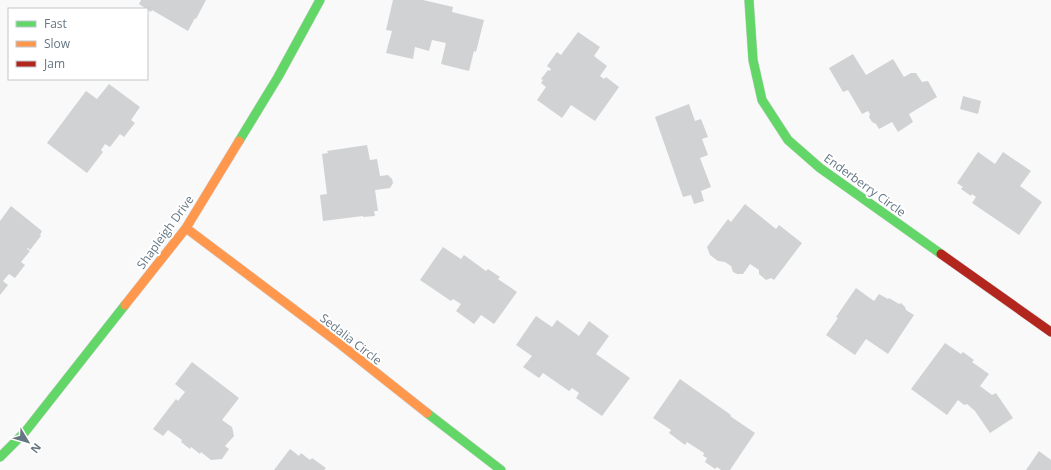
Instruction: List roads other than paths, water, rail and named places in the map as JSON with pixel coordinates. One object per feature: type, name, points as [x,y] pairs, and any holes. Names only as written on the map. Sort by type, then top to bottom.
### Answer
[{"type":"street","name":"Shapleigh Drive","points":[[0,457],[25,432],[186,228],[278,77],[320,0]]},
{"type":"street","name":"Enderberry Circle","points":[[749,0],[753,60],[762,100],[788,140],[820,168],[1051,332]]},
{"type":"street","name":"Sedalia Circle","points":[[186,228],[340,344],[499,470]]}]
